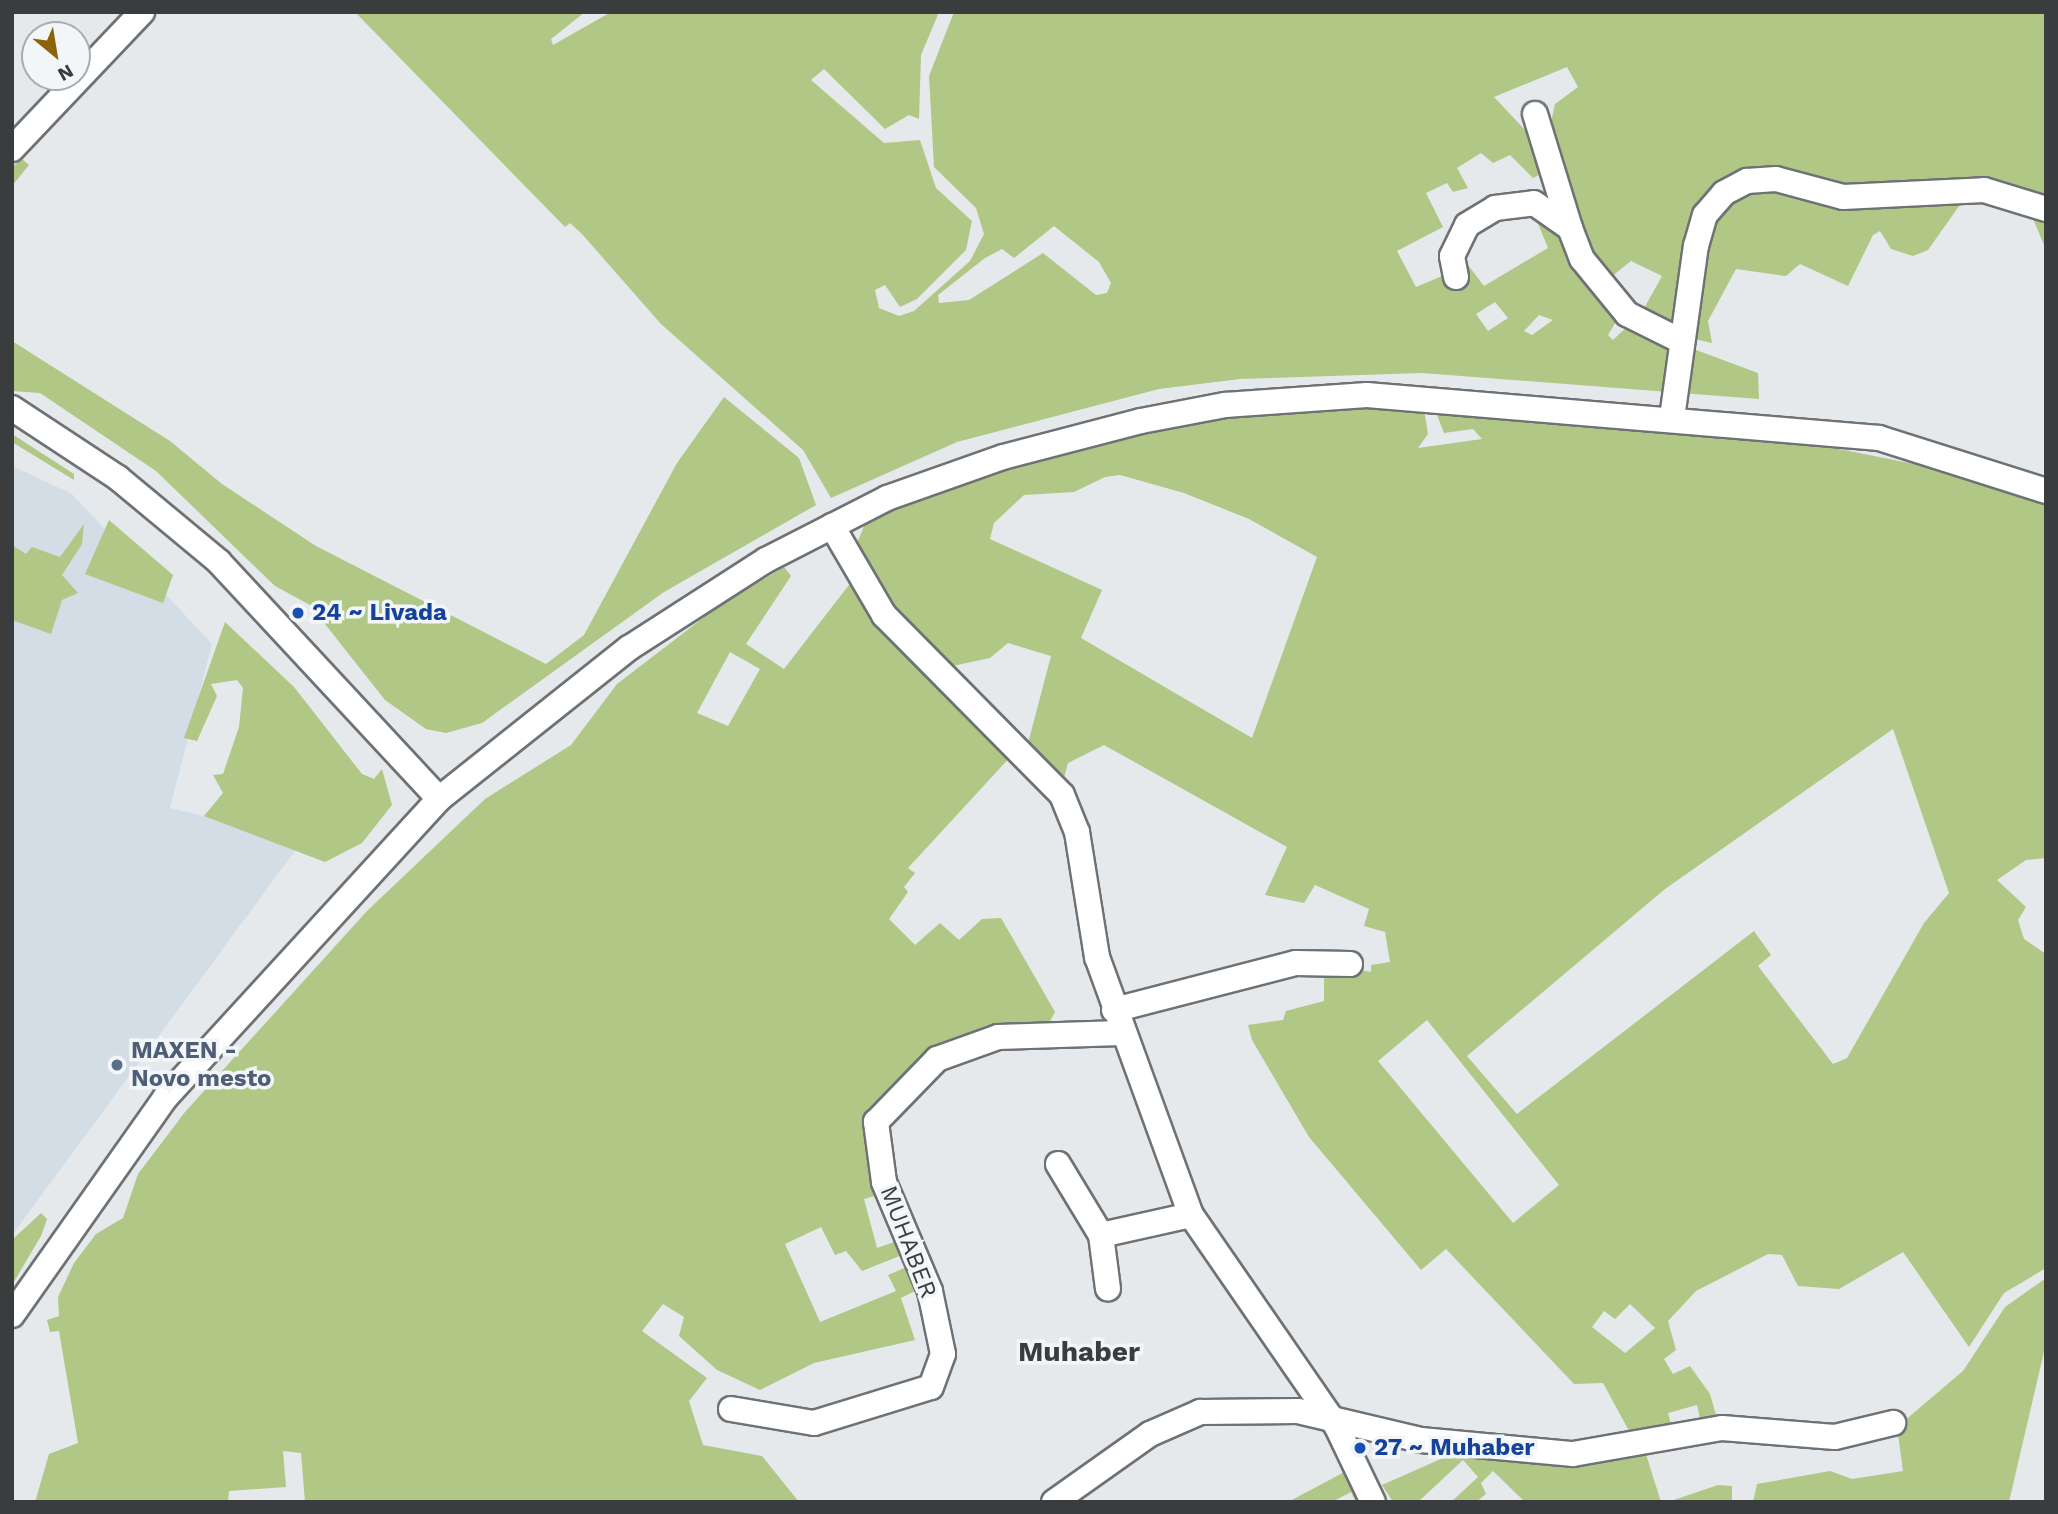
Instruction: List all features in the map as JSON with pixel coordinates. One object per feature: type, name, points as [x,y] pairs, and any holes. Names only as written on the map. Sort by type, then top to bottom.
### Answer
[{"type":"street","points":[[12,149],[142,12]]},
{"type":"street","points":[[1535,114],[1582,259],[1627,314],[1681,341]]},
{"type":"street","points":[[1672,418],[1681,341],[1705,215],[1747,181],[1776,179],[1843,197],[1984,190],[2046,209]]},
{"type":"street","points":[[1457,277],[1452,256],[1467,225],[1495,208],[1534,204],[1570,228]]},
{"type":"street","points":[[12,1315],[164,1098],[439,800],[629,648],[766,560],[832,526],[1003,457],[1225,405],[1367,395],[1672,418],[1879,438],[2046,491]]},
{"type":"street","points":[[12,408],[118,478],[219,562],[439,800]]},
{"type":"street","points":[[832,526],[884,615],[1062,795],[1077,832],[1097,957],[1117,1021],[1191,1215],[1332,1420],[1373,1502]]},
{"type":"street","points":[[1117,1021],[1296,963],[1350,964]]},
{"type":"street","name":"MUHABER","points":[[731,1409],[814,1423],[930,1387],[943,1354],[930,1290],[884,1182],[876,1122],[937,1059],[986,1041],[1117,1021]]},
{"type":"street","points":[[1058,1164],[1101,1236],[1108,1289]]},
{"type":"street","points":[[1101,1236],[1191,1215]]},
{"type":"street","points":[[1054,1502],[1150,1434],[1200,1412],[1255,1407],[1484,1450],[1573,1454],[1722,1428],[1835,1437],[1894,1423]]},
{"type":"shaded area","points":[[12,466],[72,494],[212,644],[170,808],[303,840],[12,1235]]},
{"type":"green space","points":[[355,12],[585,12],[551,39],[553,45],[611,12],[939,12],[921,55],[919,119],[909,115],[885,129],[824,69],[811,80],[884,143],[920,140],[936,188],[972,221],[966,250],[917,299],[900,307],[885,285],[875,290],[879,308],[899,316],[914,311],[970,261],[984,234],[976,208],[934,167],[929,76],[954,12],[2046,12],[2046,250],[2029,209],[1964,199],[1928,250],[1913,256],[1891,249],[1880,231],[1873,235],[1848,286],[1800,264],[1786,276],[1736,269],[1708,321],[1712,343],[1677,335],[1642,312],[1662,276],[1631,261],[1606,281],[1596,270],[1549,131],[1555,104],[1578,87],[1567,67],[1494,97],[1542,148],[1551,169],[1533,178],[1510,155],[1493,163],[1481,153],[1457,168],[1468,188],[1453,192],[1447,183],[1426,193],[1443,227],[1397,251],[1416,287],[1468,265],[1484,286],[1548,248],[1532,209],[1552,222],[1620,315],[1608,335],[1613,340],[1629,325],[1758,373],[1759,399],[1422,373],[1240,379],[1159,389],[957,442],[831,498],[803,450],[661,324],[582,234],[570,223],[565,227]],"holes":[[[1054,226],[1099,262],[1111,283],[1107,293],[1096,295],[1043,253],[969,300],[939,303],[938,295],[985,258],[1002,249],[1014,258]],[[1495,302],[1508,318],[1488,331],[1476,314]],[[1539,315],[1553,320],[1532,335],[1524,331]]]},
{"type":"green space","points":[[22,159],[29,165],[12,186],[12,167]]},
{"type":"green space","points":[[12,341],[170,441],[222,484],[316,546],[546,664],[584,635],[677,463],[724,397],[799,458],[816,505],[664,592],[482,723],[446,733],[426,729],[385,700],[310,605],[275,586],[156,471],[40,393],[12,391]]},
{"type":"green space","points":[[1338,408],[1424,409],[1428,434],[1418,448],[1482,439],[1473,429],[1444,433],[1435,410],[1799,441],[1964,474],[2046,503],[2046,858],[2026,860],[1997,880],[2026,907],[2018,920],[2024,939],[2046,954],[2046,1268],[2004,1293],[1969,1347],[1903,1252],[1839,1289],[1798,1286],[1782,1255],[1768,1254],[1696,1291],[1668,1321],[1676,1350],[1664,1359],[1673,1374],[1690,1366],[1710,1394],[1718,1422],[1702,1427],[1697,1405],[1668,1413],[1673,1432],[1634,1440],[1603,1383],[1574,1384],[1446,1249],[1421,1270],[1309,1137],[1252,1040],[1248,1025],[1283,1020],[1286,1011],[1324,1001],[1324,979],[1337,965],[1371,972],[1371,965],[1390,962],[1385,932],[1364,926],[1369,909],[1315,885],[1304,903],[1265,895],[1287,847],[1104,745],[1068,763],[1062,785],[1027,747],[1051,656],[1008,643],[990,658],[943,668],[895,617],[860,559],[857,543],[865,524],[881,511],[1013,464],[1224,413]],"holes":[[[1120,475],[1184,493],[1249,519],[1317,557],[1252,738],[1081,638],[1102,590],[990,539],[994,523],[1024,495],[1074,492],[1105,477]],[[1893,729],[1949,893],[1924,923],[1847,1058],[1833,1064],[1758,966],[1771,955],[1754,931],[1517,1114],[1467,1056],[1665,889]],[[1427,1020],[1559,1185],[1513,1223],[1378,1061]],[[1630,1304],[1655,1328],[1625,1353],[1592,1327],[1604,1311],[1615,1319]]]},
{"type":"green space","points":[[12,434],[74,474],[74,480],[12,442]]},
{"type":"green space","points":[[109,520],[173,575],[163,603],[85,574]]},
{"type":"green space","points":[[84,524],[82,544],[62,575],[78,593],[62,600],[51,634],[12,620],[12,545],[26,554],[32,547],[60,557]]},
{"type":"green space","points":[[784,567],[791,576],[746,644],[784,669],[852,581],[1012,755],[908,868],[915,873],[904,887],[908,892],[889,919],[915,945],[940,923],[959,940],[982,919],[1001,918],[1055,1012],[1049,1023],[980,1038],[883,1122],[895,1190],[864,1199],[877,1248],[914,1235],[907,1253],[862,1271],[846,1251],[835,1255],[821,1227],[785,1244],[820,1322],[896,1291],[888,1275],[909,1266],[917,1290],[901,1298],[915,1340],[814,1363],[760,1390],[717,1370],[679,1336],[684,1317],[663,1304],[642,1331],[707,1378],[689,1401],[703,1445],[762,1456],[799,1502],[305,1502],[301,1453],[283,1451],[286,1487],[229,1491],[228,1502],[35,1502],[49,1454],[78,1443],[59,1331],[50,1332],[47,1320],[59,1316],[58,1297],[74,1263],[96,1234],[123,1218],[138,1174],[185,1112],[367,911],[485,799],[571,745],[617,684],[716,608]],"holes":[[[730,652],[760,669],[728,726],[697,713]]]},
{"type":"green space","points":[[225,622],[294,687],[362,774],[374,779],[382,769],[392,805],[362,843],[325,862],[204,816],[223,793],[213,775],[223,774],[239,727],[243,688],[237,680],[211,684],[217,696],[197,741],[184,738]]},
{"type":"green space","points":[[41,1213],[47,1219],[41,1236],[12,1285],[13,1239]]},
{"type":"green space","points":[[2046,1278],[2046,1343],[2009,1502],[1753,1502],[1757,1484],[1830,1471],[1852,1479],[1903,1471],[1897,1427],[1963,1371],[2005,1307]]},
{"type":"green space","points":[[1644,1448],[1661,1502],[1525,1502],[1493,1471],[1481,1483],[1486,1494],[1476,1502],[1451,1502],[1478,1477],[1463,1460],[1418,1502],[1393,1502],[1382,1485],[1461,1450]]},
{"type":"green space","points":[[1352,1468],[1367,1502],[1356,1502],[1351,1492],[1332,1502],[1288,1502]]},
{"type":"green space","points":[[1718,1485],[1732,1486],[1732,1502],[1668,1502]]},
{"type":"place","name":"24 ~ Livada","points":[[298,613]]},
{"type":"place","name":"MAXEN - Novo mesto","points":[[117,1065]]},
{"type":"place","name":"27 ~ Muhaber","points":[[1360,1448]]},
{"type":"district","name":"Muhaber","points":[[1079,1352]]}]
